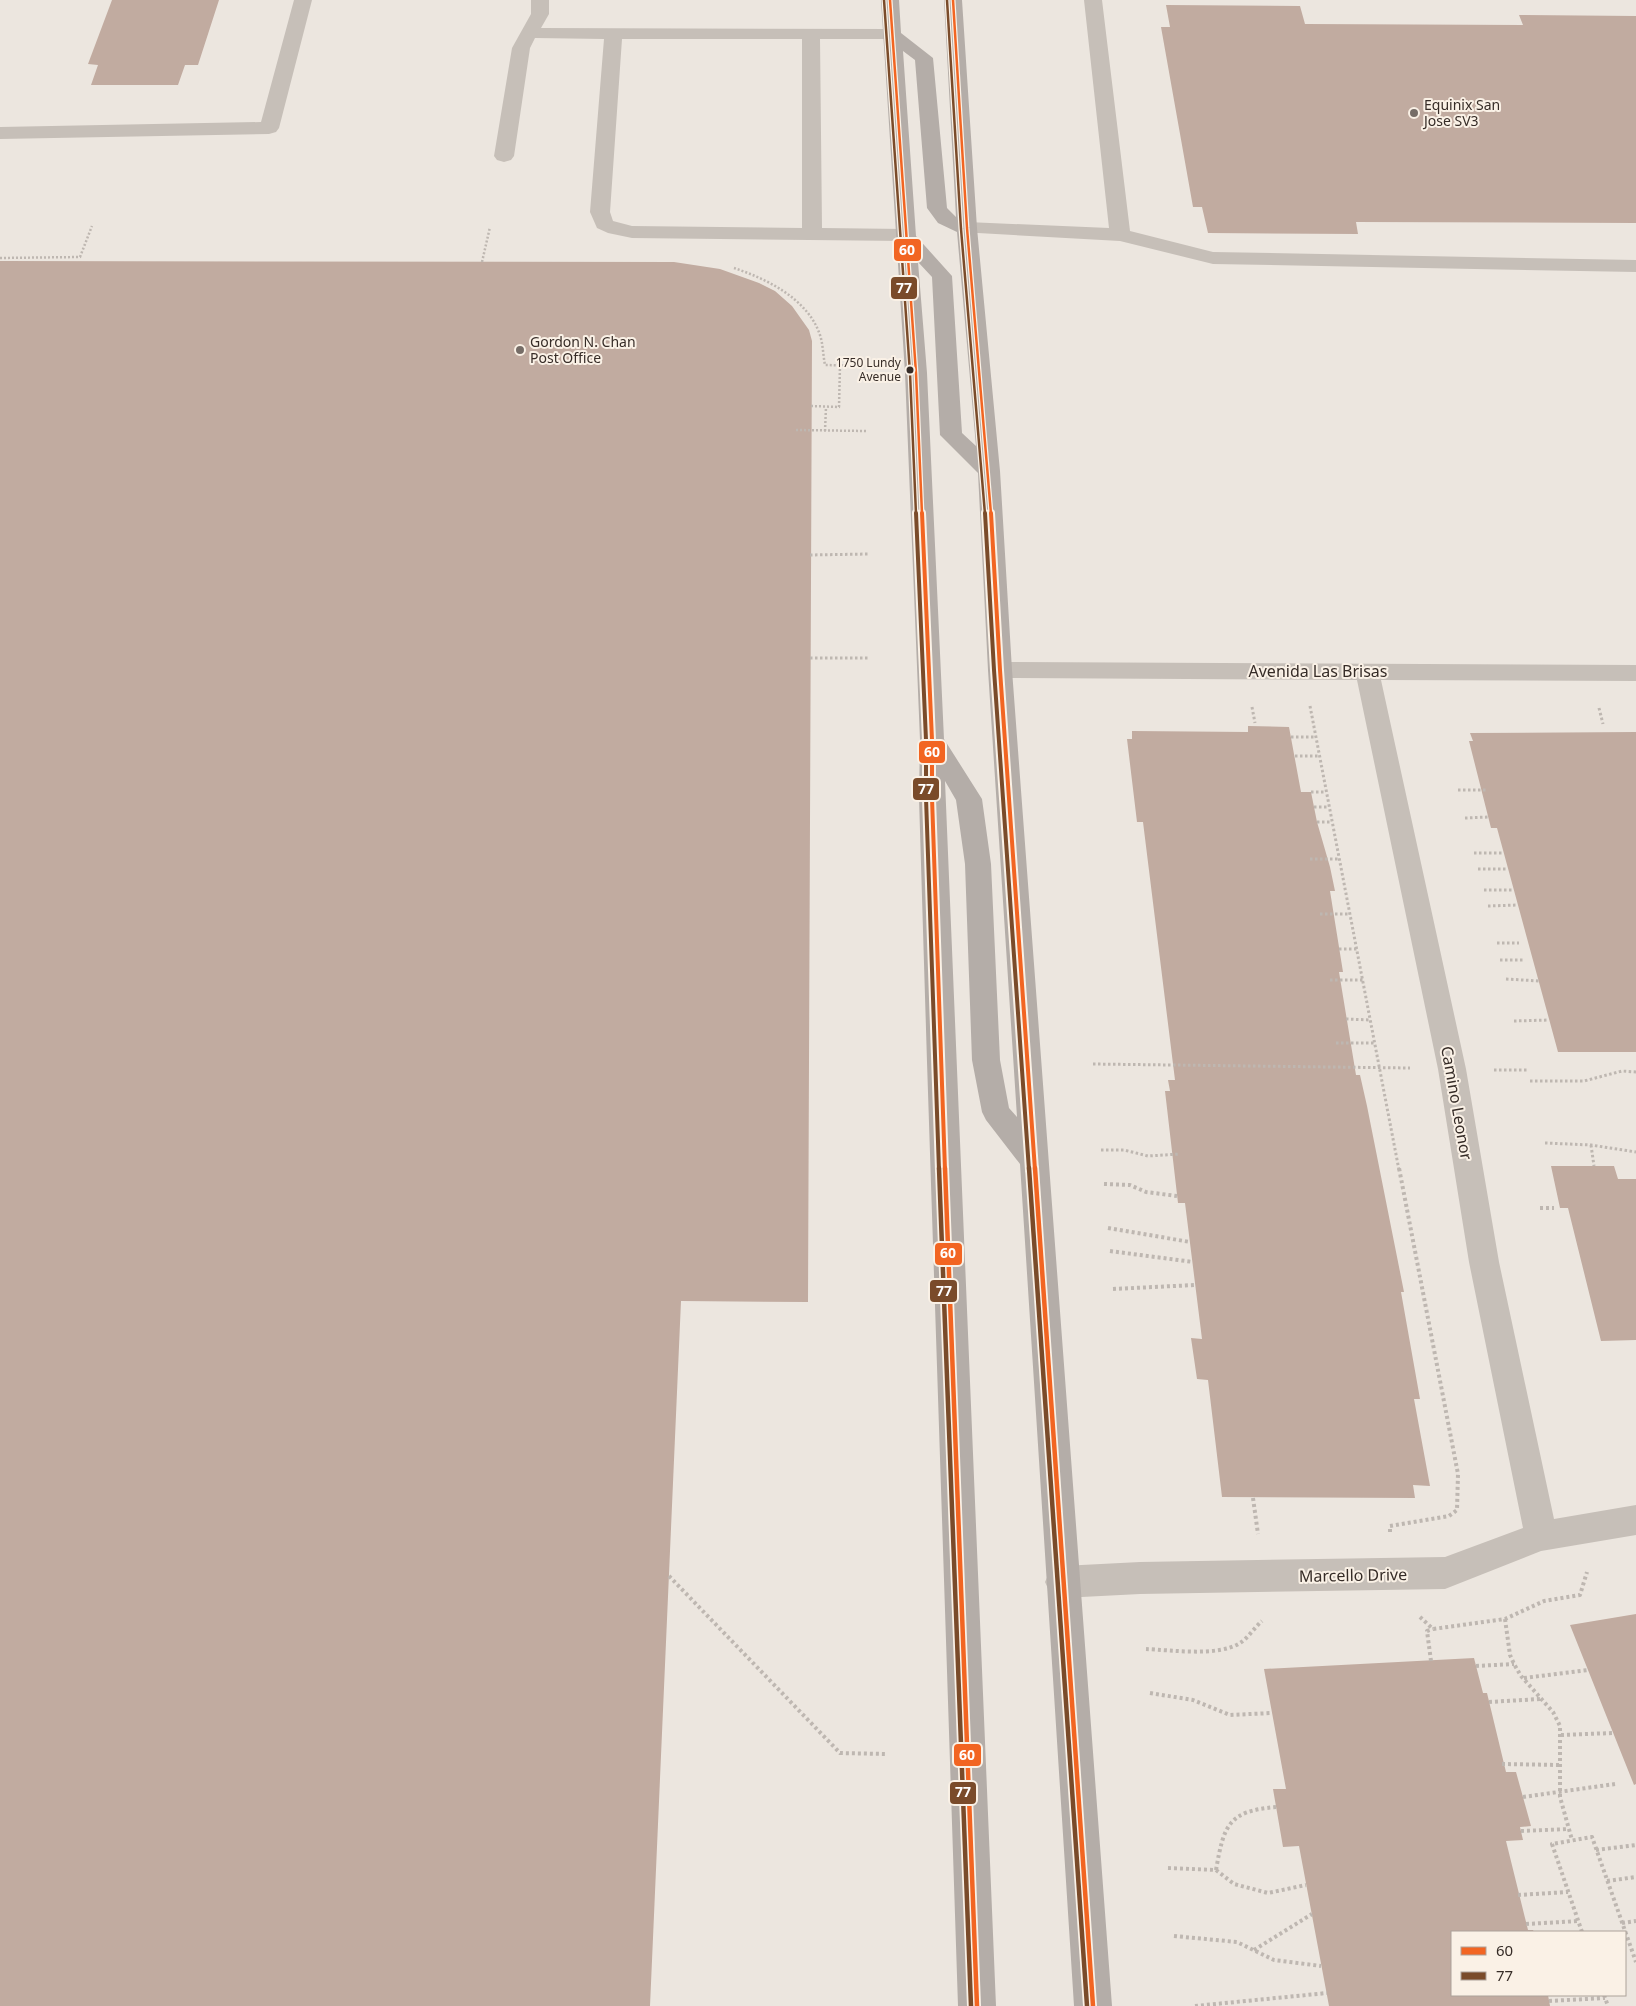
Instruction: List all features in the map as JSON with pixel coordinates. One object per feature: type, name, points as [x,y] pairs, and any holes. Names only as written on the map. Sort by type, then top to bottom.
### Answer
[{"type":"main road","points":[[890,0],[916,373],[932,740],[932,798],[940,1043],[977,2006]]},
{"type":"main road","points":[[953,0],[968,228],[988,471],[1062,1582],[1093,2006]]},
{"type":"main road","points":[[891,34],[924,58],[938,208],[940,214],[947,220],[968,228]]},
{"type":"main road","points":[[905,236],[942,276],[951,435],[988,471]]},
{"type":"main road","points":[[932,740],[969,799],[978,864],[986,1060],[996,1112],[1034,1160]]},
{"type":"street","points":[[0,133],[269,128],[303,0]]},
{"type":"street","points":[[504,156],[521,48],[540,14],[540,0]]},
{"type":"street","points":[[1093,0],[1120,235]]},
{"type":"street","points":[[529,33],[891,34]]},
{"type":"street","points":[[613,34],[600,212],[604,224],[615,229],[632,232],[905,236]]},
{"type":"street","points":[[812,34],[812,234]]},
{"type":"street","points":[[968,228],[1120,235],[1213,258],[1636,266]]},
{"type":"street","name":"Avenida Las Brisas","points":[[1000,670],[1636,673]]},
{"type":"street","name":"Camino Leonor","points":[[1367,672],[1452,1069],[1484,1262],[1541,1536]]},
{"type":"street","name":"Marcello Drive","points":[[1062,1582],[1150,1578],[1445,1574],[1541,1536],[1636,1520]]},
{"type":"path","points":[[0,258],[80,257],[92,226]]},
{"type":"path","points":[[482,262],[490,226]]},
{"type":"path","points":[[730,267],[775,285],[793,299],[818,328],[825,365],[866,366]]},
{"type":"path","points":[[811,406],[839,407],[840,366]]},
{"type":"path","points":[[826,406],[826,431]]},
{"type":"path","points":[[796,430],[866,432]]},
{"type":"path","points":[[810,555],[868,554]]},
{"type":"path","points":[[810,658],[870,658]]},
{"type":"path","points":[[1251,700],[1255,724]]},
{"type":"path","points":[[1308,700],[1458,1474],[1456,1483],[1459,1496],[1457,1510],[1449,1516],[1390,1526],[1389,1535]]},
{"type":"path","points":[[1596,700],[1603,724]]},
{"type":"path","points":[[1291,737],[1316,736]]},
{"type":"path","points":[[1295,756],[1319,756]]},
{"type":"path","points":[[1458,790],[1488,790]]},
{"type":"path","points":[[1311,792],[1326,792]]},
{"type":"path","points":[[1314,807],[1329,807]]},
{"type":"path","points":[[1465,818],[1488,818]]},
{"type":"path","points":[[1317,822],[1332,822]]},
{"type":"path","points":[[1474,853],[1504,853]]},
{"type":"path","points":[[1310,859],[1340,859]]},
{"type":"path","points":[[1478,868],[1508,868]]},
{"type":"path","points":[[1484,890],[1514,890]]},
{"type":"path","points":[[1488,906],[1518,905]]},
{"type":"path","points":[[1320,914],[1350,914]]},
{"type":"path","points":[[1497,943],[1519,943]]},
{"type":"path","points":[[1339,949],[1357,949]]},
{"type":"path","points":[[1500,960],[1524,960]]},
{"type":"path","points":[[1506,979],[1539,981]]},
{"type":"path","points":[[1330,980],[1363,980]]},
{"type":"path","points":[[1346,1019],[1371,1020]]},
{"type":"path","points":[[1514,1021],[1549,1020]]},
{"type":"path","points":[[1336,1043],[1376,1043]]},
{"type":"path","points":[[1094,1064],[1414,1068]]},
{"type":"path","points":[[1490,1070],[1527,1070]]},
{"type":"path","points":[[1530,1081],[1584,1081],[1622,1071],[1636,1072]]},
{"type":"path","points":[[1545,1144],[1591,1145],[1636,1152]]},
{"type":"path","points":[[1591,1145],[1594,1166]]},
{"type":"path","points":[[1101,1150],[1124,1150],[1148,1156],[1180,1154]]},
{"type":"path","points":[[1104,1184],[1130,1185],[1146,1192],[1177,1196]]},
{"type":"path","points":[[1540,1208],[1554,1208]]},
{"type":"path","points":[[1108,1228],[1190,1242]]},
{"type":"path","points":[[1110,1251],[1192,1262]]},
{"type":"path","points":[[1114,1289],[1195,1285]]},
{"type":"path","points":[[1253,1498],[1259,1542]]},
{"type":"path","points":[[669,1576],[840,1753],[886,1754]]},
{"type":"path","points":[[1505,1619],[1510,1655],[1514,1664],[1540,1699],[1553,1712],[1560,1726],[1560,1793],[1572,1840]]},
{"type":"path","points":[[1431,1661],[1428,1631],[1433,1629]]},
{"type":"path","points":[[1476,1666],[1514,1664]]},
{"type":"path","points":[[1523,1678],[1588,1670]]},
{"type":"path","points":[[1150,1693],[1193,1700],[1230,1715],[1272,1713]]},
{"type":"path","points":[[1489,1702],[1540,1699]]},
{"type":"path","points":[[1561,1735],[1613,1733]]},
{"type":"path","points":[[1502,1764],[1560,1765]]},
{"type":"path","points":[[1523,1798],[1615,1784]]},
{"type":"path","points":[[1216,1870],[1222,1840],[1231,1821],[1245,1812],[1276,1807]]},
{"type":"path","points":[[1521,1831],[1569,1829]]},
{"type":"path","points":[[1582,1931],[1552,1844],[1592,1838],[1625,1931]]},
{"type":"path","points":[[1596,1850],[1636,1845]]},
{"type":"path","points":[[1168,1868],[1216,1870],[1234,1884],[1268,1893],[1306,1885]]},
{"type":"path","points":[[1607,1881],[1636,1877]]},
{"type":"path","points":[[1518,1895],[1568,1892]]},
{"type":"path","points":[[1254,1951],[1312,1914]]},
{"type":"path","points":[[1526,1924],[1579,1921]]},
{"type":"path","points":[[1622,1924],[1636,1922]]},
{"type":"path","points":[[1626,1934],[1636,1962]]},
{"type":"path","points":[[1174,1936],[1237,1942],[1274,1960],[1321,1966]]},
{"type":"path","points":[[1195,2006],[1327,1993]]},
{"type":"path","points":[[1549,2001],[1604,1996],[1608,2006]]},
{"type":"building","points":[[112,0],[219,0],[198,65],[185,65],[178,85],[91,85],[98,65],[88,64]]},
{"type":"building","name":"Equinix San Jose SV3","points":[[1166,5],[1300,6],[1305,24],[1523,25],[1519,15],[1636,16],[1636,223],[1356,222],[1358,234],[1208,233],[1202,207],[1193,207],[1161,27],[1170,27]]},
{"type":"building","name":"Gordon N. Chan Post Office","points":[[0,261],[674,262],[720,269],[775,291],[792,306],[809,330],[812,341],[808,1302],[681,1301],[650,2006],[0,2006]]},
{"type":"building","points":[[1248,726],[1289,727],[1301,792],[1311,792],[1317,822],[1330,867],[1335,891],[1330,891],[1343,972],[1339,972],[1356,1075],[1360,1075],[1367,1106],[1404,1292],[1401,1292],[1420,1399],[1414,1399],[1430,1486],[1413,1485],[1415,1498],[1222,1497],[1208,1380],[1197,1379],[1191,1338],[1202,1339],[1185,1203],[1178,1203],[1165,1091],[1170,1091],[1168,1080],[1175,1080],[1143,822],[1137,822],[1127,739],[1132,739],[1132,731],[1248,732]]},
{"type":"building","points":[[1636,732],[1636,1052],[1558,1052],[1497,828],[1491,828],[1469,741],[1473,741],[1470,733]]},
{"type":"building","points":[[1551,1166],[1614,1166],[1618,1179],[1636,1179],[1636,1340],[1601,1341],[1568,1208],[1560,1208]]},
{"type":"building","points":[[1636,1614],[1636,1784],[1634,1785],[1570,1625]]},
{"type":"building","points":[[1474,1658],[1483,1693],[1487,1693],[1506,1772],[1516,1772],[1531,1826],[1520,1827],[1523,1840],[1506,1841],[1528,1930],[1534,1931],[1451,1931],[1451,1996],[1548,1996],[1550,2006],[1329,2006],[1299,1846],[1283,1847],[1273,1789],[1286,1789],[1264,1669]]},
{"type":"transit line","name":"77","points":[[884,0],[910,373],[926,740],[926,798],[935,1062],[971,2006]]},
{"type":"transit line","name":"60","points":[[890,0],[916,373],[932,740],[932,798],[941,1062],[977,2006]]},
{"type":"transit line","name":"77","points":[[947,0],[961,229],[983,471],[994,670],[1087,2006]]},
{"type":"transit line","name":"60","points":[[953,0],[967,228],[989,471],[1000,670],[1093,2006]]},
{"type":"place","name":"Equinix San Jose SV3","points":[[1414,113]]},
{"type":"place","name":"Gordon N. Chan Post Office","points":[[520,350]]},
{"type":"place","name":"1750 Lundy Avenue","points":[[910,370]]}]
